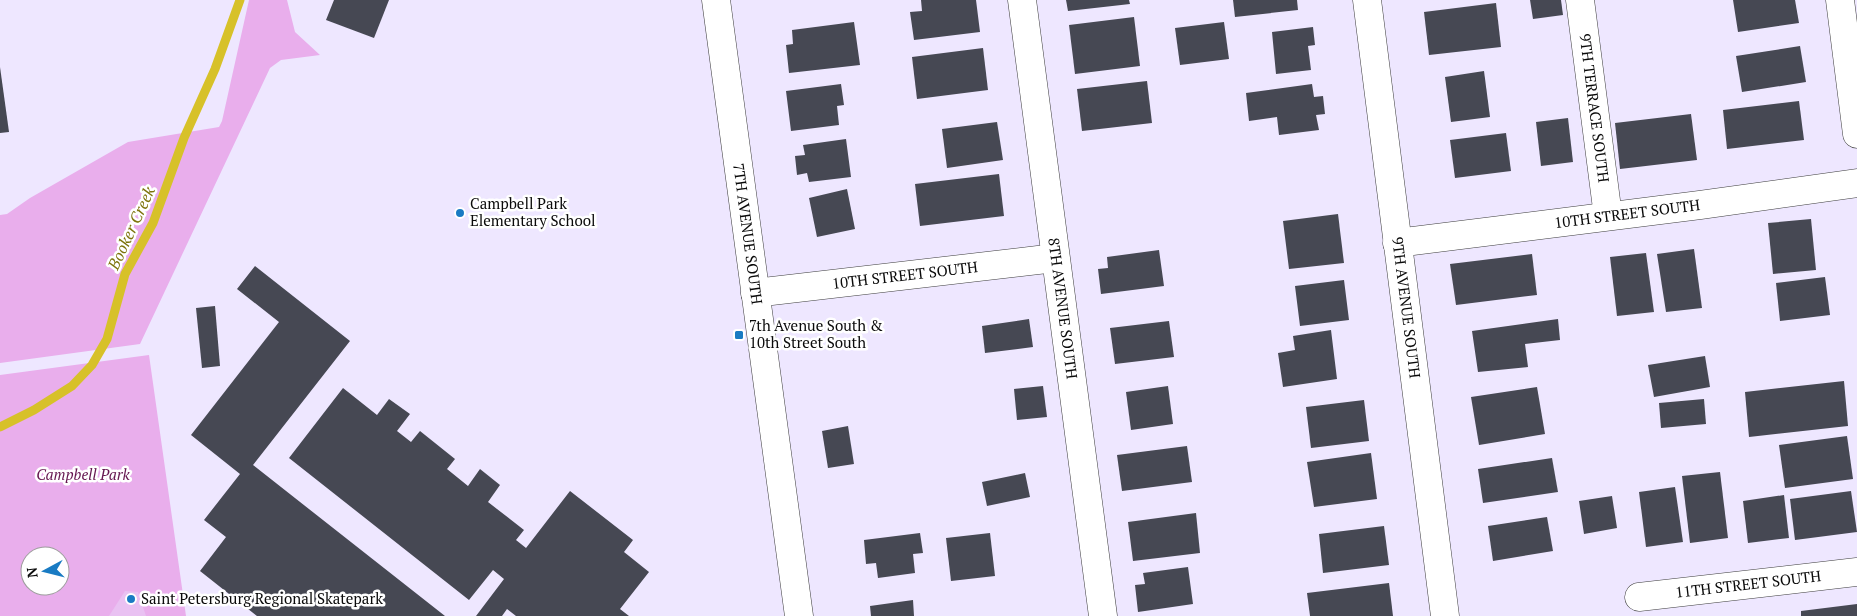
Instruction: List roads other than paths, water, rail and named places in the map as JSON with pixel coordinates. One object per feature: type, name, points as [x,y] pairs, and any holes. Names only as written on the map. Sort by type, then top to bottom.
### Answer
[{"type":"street","name":"7TH AVENUE SOUTH","points":[[716,0],[799,616]]},
{"type":"street","name":"8TH AVENUE SOUTH","points":[[1022,0],[1103,616]]},
{"type":"street","name":"9TH AVENUE SOUTH","points":[[1367,0],[1446,616]]},
{"type":"street","name":"9TH TERRACE SOUTH","points":[[1580,0],[1608,216]]},
{"type":"street","points":[[1840,0],[1857,134]]},
{"type":"street","name":"10TH STREET SOUTH","points":[[1397,243],[1857,183]]},
{"type":"street","name":"10TH STREET SOUTH","points":[[755,293],[1055,258]]},
{"type":"street","name":"11TH STREET SOUTH","points":[[1640,597],[1857,572]]},
{"type":"waterway","name":"Booker Creek","points":[[0,427],[34,410],[72,386],[92,365],[107,339],[125,274],[153,223],[184,138],[215,69],[240,0]]},
{"type":"place","name":"Campbell Park Elementary School","points":[[460,213]]},
{"type":"place","name":"7th Avenue South & 10th Street South","points":[[739,335]]},
{"type":"place","name":"Saint Petersburg Regional Skatepark","points":[[131,599]]},
{"type":"park label","name":"Campbell Park","points":[[83,475]]}]
